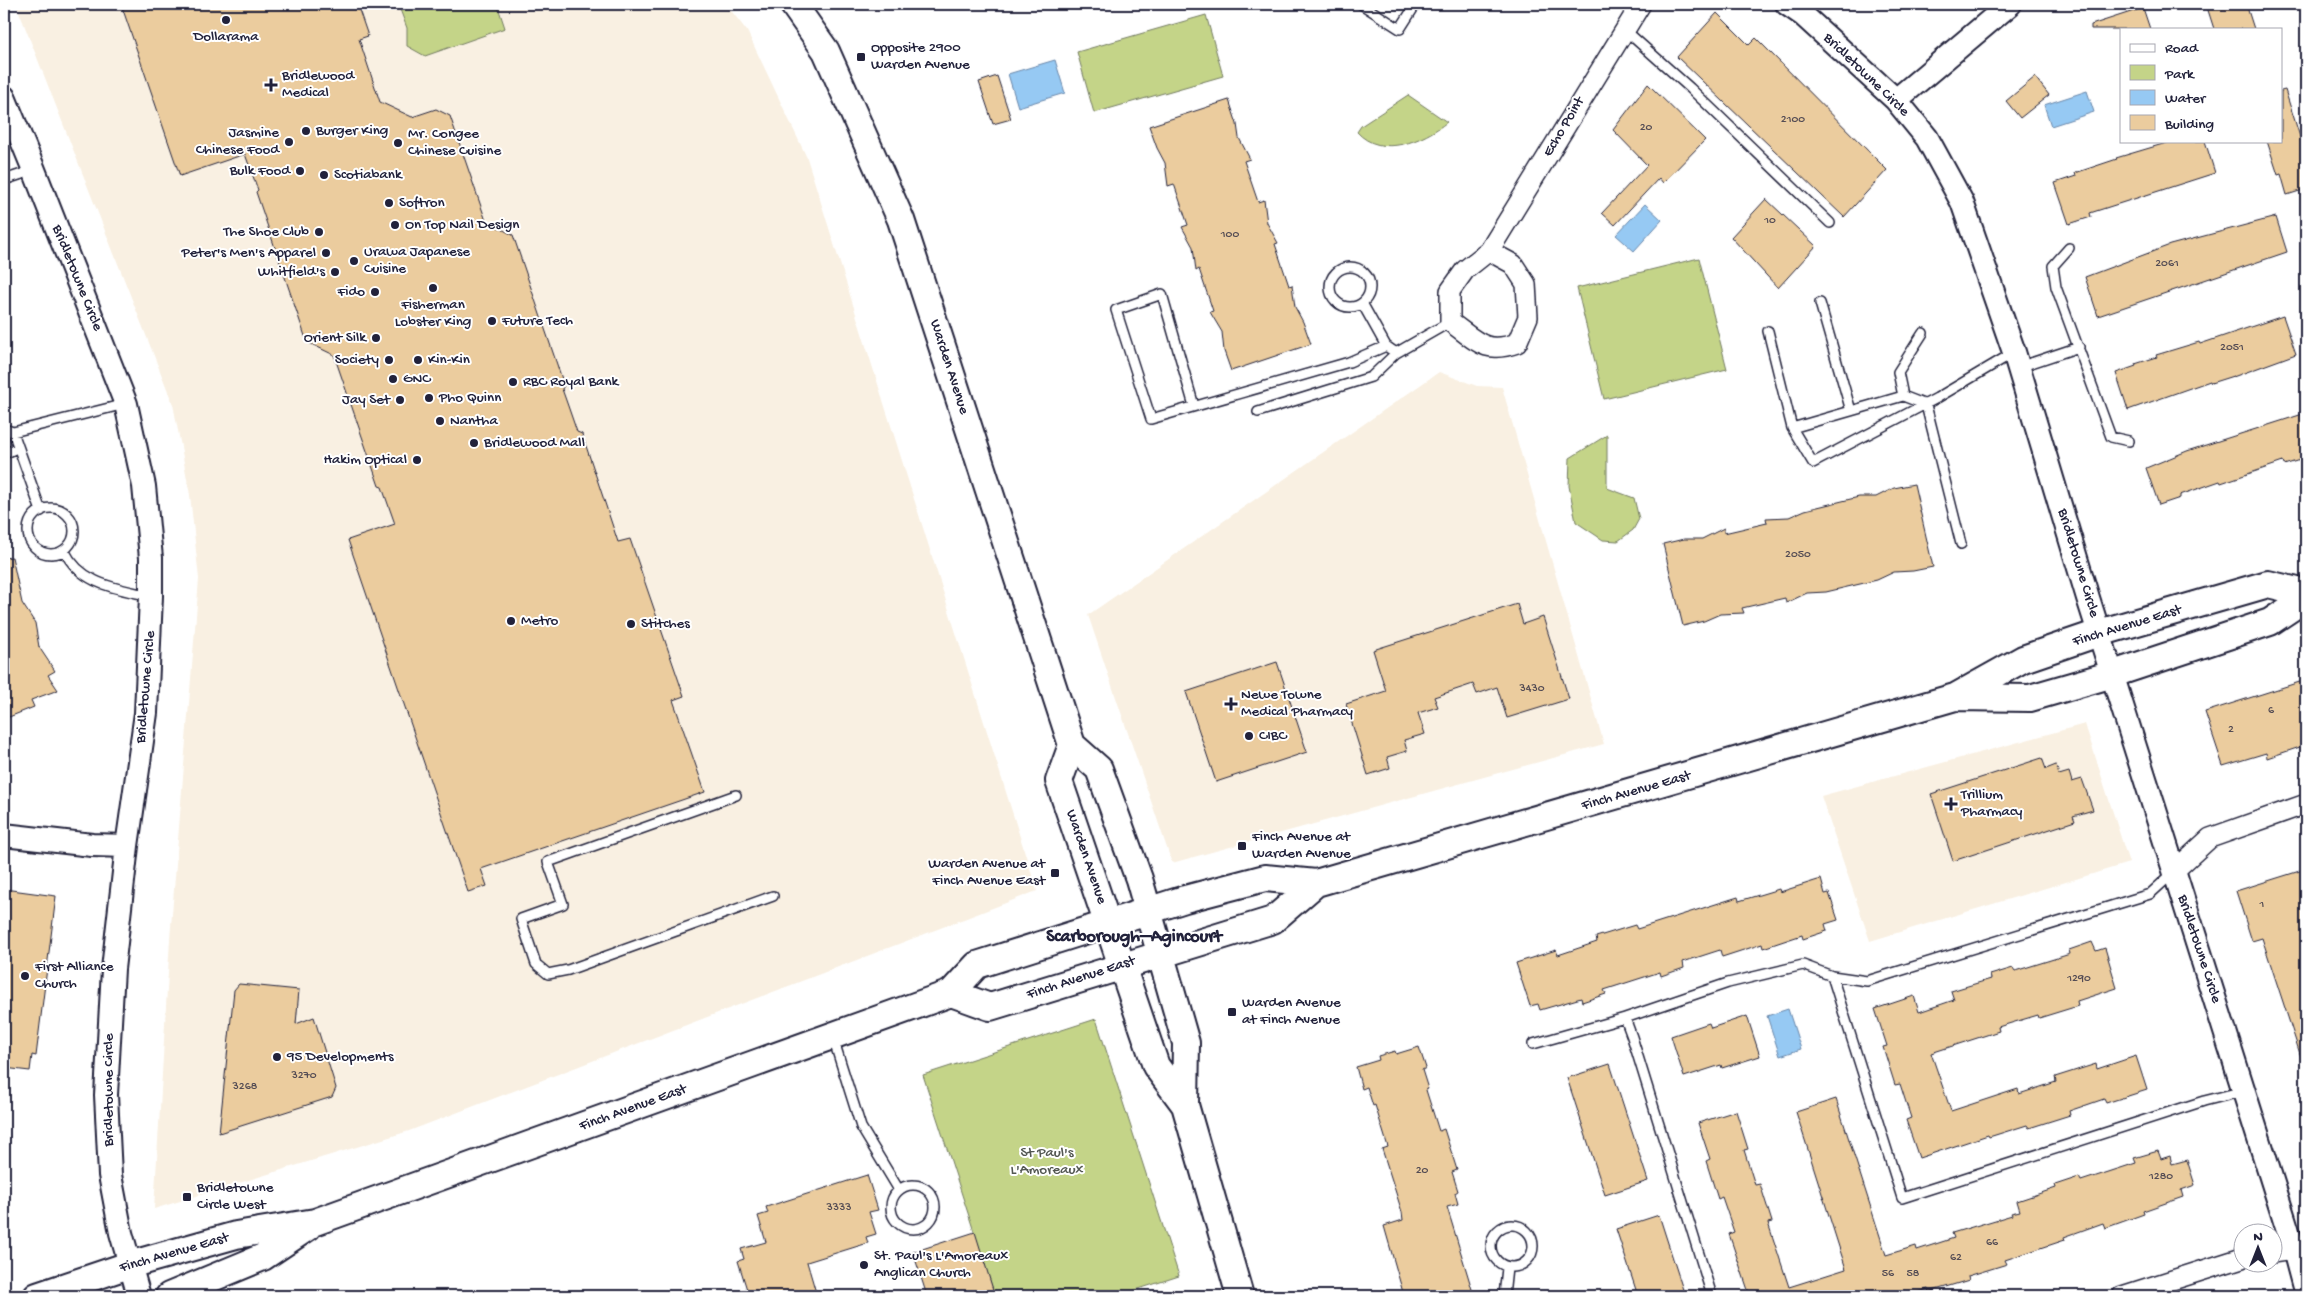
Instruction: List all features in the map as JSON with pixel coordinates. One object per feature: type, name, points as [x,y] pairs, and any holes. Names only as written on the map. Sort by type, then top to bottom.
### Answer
[{"type":"main road","name":"Warden Avenue","points":[[793,4],[826,52],[901,220],[1072,745],[1099,769],[1139,879],[1146,911],[1186,1043],[1185,1105],[1240,1296]]},
{"type":"main road","name":"Finch Avenue East","points":[[37,1296],[130,1265],[236,1235],[315,1222],[951,993],[977,965],[1146,911],[1265,878],[1316,884],[1955,697],[2024,659],[2100,632],[2268,584],[2306,593]]},
{"type":"main road","name":"Finch Avenue East","points":[[1955,697],[2030,698],[2113,674],[2270,622],[2306,598]]},
{"type":"main road","name":"Warden Avenue","points":[[1072,745],[1059,781],[1123,964],[1156,1066],[1185,1105]]},
{"type":"main road","name":"Finch Avenue East","points":[[951,993],[990,1007],[1123,964],[1273,920],[1316,884]]},
{"type":"main road","name":"Finch Avenue East","points":[[169,1296],[263,1257],[315,1222]]},
{"type":"street","name":"Echo Point","points":[[1450,322],[1450,291],[1465,270],[1489,252],[1623,29],[1640,4]]},
{"type":"street","name":"Bridletowne Circle","points":[[1787,4],[1803,15],[1896,100],[1927,138],[1962,202],[2016,360],[2174,871],[2294,1250],[2306,1295]]},
{"type":"street","points":[[1896,100],[2010,4]]},
{"type":"street","name":"Bridletowne Circle","points":[[4,97],[126,404],[144,486],[151,558],[146,712],[127,846],[113,969],[106,1095],[110,1175],[138,1296]]},
{"type":"street","points":[[1450,322],[1485,347],[1502,348],[1517,343],[1528,317],[1526,284],[1513,264],[1489,252]]},
{"type":"street","points":[[2174,871],[2210,838],[2306,804]]},
{"type":"street","points":[[4,835],[92,845],[127,846]]},
{"type":"street","points":[[2282,1252],[2294,1250]]},
{"type":"street","points":[[2122,1296],[2232,1261]]},
{"type":"lane","points":[[1361,4],[1400,29],[1416,4]]},
{"type":"lane","points":[[1623,29],[1690,88],[1830,223]]},
{"type":"lane","points":[[4,180],[34,170]]},
{"type":"lane","points":[[2068,248],[2053,266],[2056,287],[2111,437],[2129,441]]},
{"type":"lane","points":[[1352,268],[1364,274],[1369,285],[1369,292],[1362,303],[1350,307],[1338,304],[1333,298],[1330,293],[1331,280],[1340,270],[1352,268]]},
{"type":"lane","points":[[1194,406],[1162,294],[1116,310],[1151,419],[1348,362],[1386,346]]},
{"type":"lane","points":[[1362,303],[1386,346],[1396,353]]},
{"type":"lane","points":[[1820,303],[1851,411]]},
{"type":"lane","points":[[1258,412],[1371,377],[1396,353],[1450,322]]},
{"type":"lane","points":[[1768,331],[1792,428],[1813,463],[2016,360],[2079,347]]},
{"type":"lane","points":[[1903,396],[1898,372],[1923,333]]},
{"type":"lane","points":[[1792,428],[1903,396],[1926,404]]},
{"type":"lane","points":[[41,511],[17,448],[8,430],[126,404]]},
{"type":"lane","points":[[1926,404],[1961,544]]},
{"type":"lane","points":[[4,454],[17,448]]},
{"type":"lane","points":[[56,509],[62,511],[72,523],[73,537],[64,550],[50,554],[36,549],[31,543],[28,528],[35,515],[41,511],[56,509]]},
{"type":"lane","points":[[64,550],[70,562],[85,577],[113,587],[151,596]]},
{"type":"lane","points":[[736,795],[548,862],[563,904],[520,919],[536,964],[548,974],[568,970],[773,896]]},
{"type":"lane","points":[[1533,1044],[1624,1018],[1728,983],[1803,965],[1832,976],[1867,981],[2150,894],[2174,871]]},
{"type":"lane","points":[[1832,976],[1902,1198],[2204,1101],[2244,1091]]},
{"type":"lane","points":[[1624,1018],[1632,1037],[1712,1296]]},
{"type":"lane","points":[[832,1036],[861,1127],[899,1190]]},
{"type":"lane","points":[[912,1185],[926,1189],[931,1194],[934,1201],[934,1215],[925,1226],[910,1230],[897,1223],[890,1209],[894,1195],[899,1190],[912,1185]]},
{"type":"lane","points":[[1510,1224],[1524,1228],[1533,1240],[1532,1256],[1522,1266],[1507,1268],[1494,1259],[1490,1245],[1496,1231],[1510,1224]]},
{"type":"lane","points":[[1504,1296],[1507,1268]]},
{"type":"shaded area","points":[[16,4],[726,4],[747,31],[807,158],[1037,891],[409,1131],[154,1209],[170,939],[199,579],[190,495],[173,404]]},
{"type":"shaded area","points":[[1439,372],[1477,386],[1502,387],[1604,744],[1172,863],[1088,615]]},
{"type":"shaded area","points":[[2085,724],[2129,863],[1870,941],[1821,796]]},
{"type":"green space","points":[[398,4],[497,4],[505,28],[425,56],[407,46],[407,28]]},
{"type":"green space","points":[[1206,15],[1223,76],[1094,113],[1077,52]]},
{"type":"green space","points":[[1408,95],[1447,122],[1415,141],[1390,146],[1367,140],[1357,132],[1361,126]]},
{"type":"green space","points":[[1699,258],[1727,369],[1604,399],[1577,288]]},
{"type":"green space","points":[[1607,435],[1607,488],[1634,498],[1639,519],[1633,530],[1618,541],[1603,540],[1576,522],[1569,486],[1570,458]]},
{"type":"green space","name":"St Paul's L'Amoreaux","points":[[1096,1019],[1179,1276],[1117,1296],[995,1296],[923,1075]]},
{"type":"water","points":[[1055,60],[1065,93],[1018,107],[1008,74]]},
{"type":"water","points":[[2087,91],[2094,112],[2051,126],[2044,105]]},
{"type":"water","points":[[1645,204],[1662,220],[1634,251],[1616,235]]},
{"type":"water","points":[[1788,1009],[1801,1049],[1780,1056],[1767,1016]]},
{"type":"building","name":"Bridlewood Mall","points":[[121,4],[357,4],[368,36],[359,39],[380,102],[412,117],[436,109],[450,116],[486,221],[513,235],[564,385],[562,389],[577,432],[582,434],[618,542],[630,539],[684,696],[673,700],[705,792],[481,869],[487,886],[468,892],[348,540],[395,524],[382,487],[379,486],[334,355],[307,342],[245,154],[180,176]]},
{"type":"building","points":[[2206,4],[2246,4],[2254,28],[2214,28]]},
{"type":"building","points":[[2143,8],[2150,28],[2091,29],[2091,25]]},
{"type":"building","points":[[1717,13],[1749,45],[1756,38],[1887,170],[1844,217],[1677,57]]},
{"type":"building","points":[[997,76],[1011,119],[993,124],[979,82]]},
{"type":"building","points":[[2035,77],[2049,95],[2020,118],[2006,101]]},
{"type":"building","points":[[1648,84],[1705,140],[1663,183],[1659,178],[1615,225],[1602,213],[1647,165],[1613,130]]},
{"type":"building","points":[[2285,90],[2302,143],[2306,142],[2306,189],[2287,195],[2281,174],[2278,175],[2267,142],[2282,142],[2282,91]]},
{"type":"building","points":[[1229,100],[1237,124],[1239,138],[1250,159],[1244,161],[1258,202],[1264,200],[1267,223],[1278,243],[1275,244],[1289,286],[1292,285],[1295,307],[1311,344],[1231,371],[1224,351],[1222,332],[1210,312],[1213,311],[1199,269],[1196,271],[1193,247],[1182,227],[1188,225],[1174,184],[1168,186],[1165,163],[1149,126]]},
{"type":"building","points":[[2170,142],[2205,142],[2215,173],[2090,213],[2091,217],[2069,224],[2055,183],[2076,176],[2075,173]]},
{"type":"building","points":[[1766,199],[1816,246],[1778,288],[1731,237]]},
{"type":"building","points":[[2276,217],[2287,252],[2098,316],[2085,277],[2170,245]]},
{"type":"building","points":[[2283,316],[2296,354],[2233,377],[2211,383],[2210,381],[2128,410],[2116,373],[2157,357],[2156,355],[2199,342],[2200,344]]},
{"type":"building","points":[[2306,413],[2306,458],[2284,465],[2283,462],[2221,483],[2220,481],[2180,495],[2180,498],[2159,505],[2146,468],[2187,451]]},
{"type":"building","points":[[1914,484],[1933,567],[1894,572],[1877,580],[1826,592],[1807,593],[1786,603],[1785,598],[1742,608],[1744,613],[1720,614],[1704,621],[1683,626],[1663,544],[1684,539],[1702,539],[1724,528],[1724,533],[1767,523],[1766,518],[1789,517],[1805,510],[1859,497],[1876,497],[1894,488]]},
{"type":"building","points":[[12,557],[22,603],[35,623],[39,647],[55,671],[48,675],[58,690],[31,700],[34,707],[4,719],[4,558]]},
{"type":"building","points":[[1517,604],[1523,624],[1543,617],[1569,699],[1507,718],[1497,687],[1477,694],[1473,684],[1434,697],[1438,707],[1418,713],[1425,734],[1404,740],[1407,751],[1387,757],[1390,768],[1368,775],[1346,704],[1386,691],[1373,650]]},
{"type":"building","points":[[1277,662],[1307,752],[1216,782],[1186,692]]},
{"type":"building","points":[[2306,680],[2306,745],[2267,758],[2266,753],[2223,766],[2205,712]]},
{"type":"building","points":[[2042,758],[2046,769],[2056,765],[2059,775],[2069,772],[2072,782],[2082,779],[2093,810],[2073,816],[2075,821],[1953,861],[1931,794]]},
{"type":"building","points":[[2306,869],[2306,1059],[2302,1060],[2262,938],[2252,941],[2236,891]]},
{"type":"building","points":[[1821,879],[1825,894],[1829,893],[1838,920],[1825,924],[1827,931],[1803,939],[1802,935],[1763,948],[1762,944],[1722,957],[1720,950],[1683,962],[1684,968],[1661,976],[1660,972],[1604,990],[1606,994],[1582,1002],[1581,998],[1540,1010],[1538,1004],[1530,1006],[1516,963],[1556,950],[1558,955],[1597,942],[1596,937],[1635,925],[1637,929],[1738,897],[1739,901],[1779,889],[1780,892]]},
{"type":"building","name":"First Alliance Church","points":[[4,889],[56,896],[36,1056],[32,1055],[30,1071],[4,1068]]},
{"type":"building","points":[[2092,942],[2096,951],[2105,948],[2117,988],[2077,1001],[2078,1006],[2039,1018],[2038,1015],[1998,1027],[1999,1031],[1931,1053],[1951,1111],[2018,1089],[2019,1094],[2056,1082],[2055,1077],[2096,1064],[2097,1069],[2136,1056],[2147,1090],[2106,1103],[2104,1099],[2069,1111],[2070,1115],[2029,1128],[2027,1125],[1989,1137],[1988,1135],[1919,1158],[1906,1120],[1911,1118],[1900,1084],[1895,1085],[1883,1047],[1887,1046],[1875,1009],[1914,996],[1919,1012],[1954,1000],[1951,991],[1991,979],[1990,975],[2013,968],[2015,971],[2070,954],[2069,950]]},
{"type":"building","name":"95 Developments","points":[[239,984],[299,990],[296,1024],[314,1017],[336,1088],[332,1097],[219,1133],[234,990]]},
{"type":"building","points":[[1747,1016],[1760,1056],[1722,1068],[1721,1065],[1684,1077],[1671,1036],[1709,1023],[1711,1028]]},
{"type":"building","points":[[1419,1047],[1426,1068],[1422,1070],[1428,1089],[1426,1090],[1439,1131],[1444,1129],[1457,1170],[1452,1172],[1458,1191],[1455,1193],[1458,1204],[1447,1207],[1474,1296],[1404,1296],[1384,1226],[1403,1220],[1402,1212],[1382,1149],[1388,1147],[1375,1105],[1373,1106],[1367,1087],[1362,1089],[1356,1067],[1379,1060],[1378,1056],[1395,1051],[1396,1054]]},
{"type":"building","points":[[1610,1064],[1648,1181],[1605,1195],[1567,1078]]},
{"type":"building","points":[[1836,1099],[1886,1255],[1916,1246],[1917,1250],[1954,1238],[1952,1233],[2020,1211],[2017,1201],[2056,1188],[2055,1185],[2079,1177],[2081,1181],[2136,1163],[2134,1158],[2158,1151],[2161,1159],[2170,1156],[2172,1164],[2187,1160],[2195,1185],[2181,1190],[2183,1197],[2143,1211],[2144,1214],[2105,1228],[2103,1223],[2064,1237],[2065,1240],[2005,1260],[2007,1264],[1968,1276],[1969,1280],[1929,1292],[1928,1289],[1906,1296],[1750,1296],[1729,1234],[1734,1232],[1722,1197],[1718,1199],[1706,1161],[1710,1159],[1698,1123],[1736,1111],[1748,1149],[1744,1150],[1755,1185],[1760,1184],[1772,1222],[1768,1223],[1789,1287],[1846,1269],[1796,1112]]},
{"type":"building","points":[[867,1175],[878,1210],[869,1212],[876,1234],[866,1237],[868,1243],[807,1262],[817,1296],[749,1296],[738,1261],[744,1259],[741,1249],[766,1242],[758,1216],[768,1213],[766,1207]]},
{"type":"building","points":[[1659,1215],[1685,1296],[1638,1296],[1616,1229]]},
{"type":"building","points":[[975,1232],[995,1296],[927,1296],[913,1252]]},
{"type":"place","name":"Dollarama","points":[[226,20]]},
{"type":"place","name":"Opposite 2900 Warden Avenue","points":[[861,57]]},
{"type":"place","name":"Bridlewood Medical","points":[[271,85]]},
{"type":"place","name":"Burger King","points":[[306,131]]},
{"type":"place","name":"Jasmine Chinese Food","points":[[289,142]]},
{"type":"place","name":"Mr. Congee Chinese Cuisine","points":[[398,143]]},
{"type":"place","name":"Bulk Food","points":[[300,171]]},
{"type":"place","name":"Scotiabank","points":[[324,175]]},
{"type":"place","name":"Softron","points":[[389,203]]},
{"type":"place","name":"On Top Nail Design","points":[[395,225]]},
{"type":"place","name":"The Shoe Club","points":[[319,232]]},
{"type":"place","name":"Peter's Men's Apparel","points":[[326,253]]},
{"type":"place","name":"Urawa Japanese Cuisine","points":[[354,261]]},
{"type":"place","name":"Whitfield's","points":[[335,272]]},
{"type":"place","name":"Fisherman Lobster King","points":[[433,288]]},
{"type":"place","name":"Fido","points":[[375,292]]},
{"type":"place","name":"Future Tech","points":[[492,321]]},
{"type":"place","name":"Orient Silk","points":[[376,338]]},
{"type":"place","name":"Society","points":[[389,360]]},
{"type":"place","name":"Kin-Kin","points":[[418,360]]},
{"type":"place","name":"GNC","points":[[393,379]]},
{"type":"place","name":"RBC Royal Bank","points":[[513,382]]},
{"type":"place","name":"Pho Quinn","points":[[429,398]]},
{"type":"place","name":"Jay Set","points":[[400,400]]},
{"type":"place","name":"Nantha","points":[[440,421]]},
{"type":"place","name":"Bridlewood Mall","points":[[474,443]]},
{"type":"place","name":"Hakim Optical","points":[[417,460]]},
{"type":"place","name":"Metro","points":[[511,621]]},
{"type":"place","name":"Stitches","points":[[631,624]]},
{"type":"place","name":"Newe Towne Medical Pharmacy","points":[[1231,704]]},
{"type":"place","name":"CIBC","points":[[1249,736]]},
{"type":"place","name":"Trillium Pharmacy","points":[[1951,804]]},
{"type":"place","name":"Finch Avenue at Warden Avenue","points":[[1242,846]]},
{"type":"place","name":"Warden Avenue at Finch Avenue East","points":[[1055,873]]},
{"type":"place","name":"First Alliance Church","points":[[25,976]]},
{"type":"place","name":"Warden Avenue at Finch Avenue","points":[[1232,1012]]},
{"type":"place","name":"95 Developments","points":[[277,1057]]},
{"type":"place","name":"Bridletowne Circle West","points":[[187,1197]]},
{"type":"place","name":"St. Paul's L'Amoreaux Anglican Church","points":[[864,1265]]},
{"type":"district","name":"Scarborough–Agincourt","points":[[1134,937]]}]
